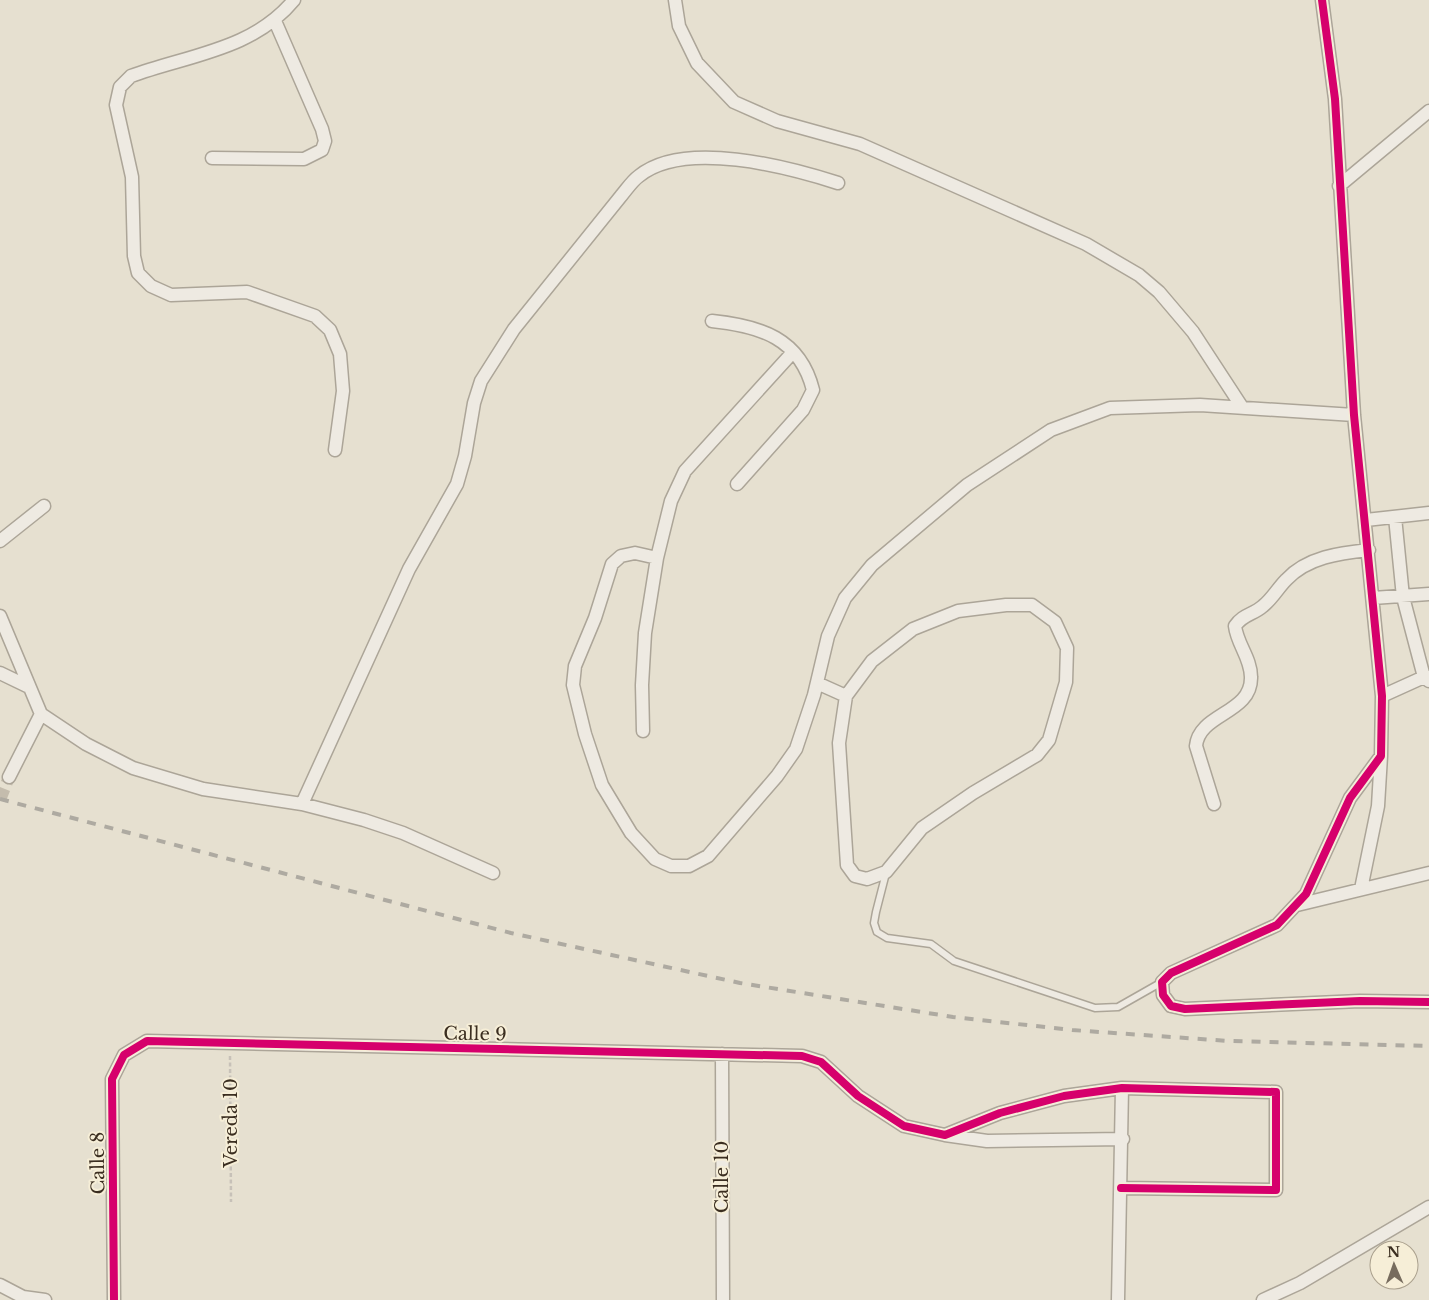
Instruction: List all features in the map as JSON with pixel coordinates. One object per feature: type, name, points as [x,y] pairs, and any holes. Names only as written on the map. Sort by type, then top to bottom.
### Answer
[{"type":"street","points":[[294,0],[275,21],[232,46],[131,76],[120,87],[116,105],[132,177],[134,256],[138,273],[151,286],[171,295],[247,292],[315,316],[330,330],[340,354],[343,391],[335,450]]},
{"type":"street","points":[[675,0],[680,26],[697,63],[734,102],[777,121],[860,144],[1086,244],[1139,275],[1159,292],[1193,332],[1242,407]]},
{"type":"street","points":[[1322,0],[1334,99],[1354,415],[1366,520],[1382,696],[1378,806],[1361,889]]},
{"type":"street","points":[[212,158],[304,158],[322,150],[325,141],[322,129],[275,21]]},
{"type":"street","points":[[1339,186],[1429,111]]},
{"type":"street","points":[[302,804],[409,569],[456,484],[465,456],[474,403],[481,381],[514,329],[639,175],[659,164],[686,159],[722,158],[756,162],[809,173],[838,183]]},
{"type":"street","points":[[712,321],[739,324],[760,330],[780,339],[806,369],[813,390],[811,399],[737,484]]},
{"type":"street","points":[[644,731],[642,685],[645,633],[658,558],[671,501],[685,471],[793,352]]},
{"type":"street","points":[[658,558],[635,553],[621,556],[612,564],[596,618],[576,666],[573,685],[585,734],[602,786],[631,833],[655,859],[671,866],[689,866],[708,856],[788,764],[796,750],[817,683],[828,636],[845,598],[872,565],[974,480],[1051,430],[1110,408],[1200,405],[1354,415]]},
{"type":"street","points":[[0,541],[44,506]]},
{"type":"street","points":[[1366,520],[1429,513]]},
{"type":"street","points":[[1382,696],[1427,678],[1403,597],[1395,517]]},
{"type":"street","points":[[1214,804],[1196,746],[1197,736],[1202,729],[1244,699],[1250,689],[1250,666],[1236,638],[1235,626],[1240,618],[1260,609],[1269,601],[1287,578],[1297,570],[1322,558],[1368,550]]},
{"type":"street","points":[[1373,598],[1429,594]]},
{"type":"street","points":[[1006,604],[1032,604],[1055,622],[1067,648],[1066,682],[1049,740],[1037,755],[922,828],[886,872],[867,879],[855,876],[847,865],[840,743],[846,696],[872,661],[913,629],[958,611],[1006,604]]},
{"type":"street","points":[[0,616],[27,686],[41,714],[86,744],[133,768],[203,789],[302,804],[364,820],[403,833],[493,873]]},
{"type":"street","points":[[0,673],[27,686]]},
{"type":"street","points":[[817,683],[846,696]]},
{"type":"street","points":[[9,777],[41,714]]},
{"type":"street","points":[[1380,756],[1350,798],[1306,894],[1278,926],[1171,973],[1162,982],[1163,995],[1171,1006],[1185,1009],[1360,1001],[1429,1002]]},
{"type":"street","points":[[1297,904],[1429,872]]},
{"type":"street","name":"Calle 9","points":[[147,1041],[802,1056],[821,1062],[858,1096],[904,1126],[945,1135]]},
{"type":"street","name":"Calle 8","points":[[114,1300],[112,1079],[124,1055],[147,1041]]},
{"type":"street","name":"Calle 10","points":[[722,1054],[723,1300]]},
{"type":"street","points":[[1118,1300],[1123,1139],[1122,1088]]},
{"type":"street","points":[[945,1135],[1018,1108],[1064,1096],[1122,1088],[1276,1092],[1276,1190],[1121,1188]]},
{"type":"street","points":[[945,1135],[987,1141],[1123,1139]]},
{"type":"street","points":[[1263,1300],[1300,1283],[1429,1207]]},
{"type":"street","points":[[0,1285],[23,1297],[45,1300]]},
{"type":"lane","points":[[886,872],[874,923],[877,932],[887,938],[931,944],[954,961],[1095,1008],[1118,1007],[1162,982]]},
{"type":"tunnel","points":[[0,800],[9,777]]},
{"type":"railway","points":[[0,799],[511,933],[740,983],[953,1017],[1072,1030],[1229,1041],[1429,1046]]},
{"type":"cycle path","points":[[1322,0],[1335,99],[1354,415],[1382,696],[1381,756],[1350,798],[1306,894],[1277,925],[1171,973],[1162,982],[1163,995],[1171,1006],[1185,1009],[1360,1001],[1429,1002]]},
{"type":"cycle path","points":[[114,1300],[112,1079],[124,1055],[147,1041],[802,1056],[821,1062],[858,1096],[904,1126],[945,1135],[1000,1113],[1064,1096],[1122,1088],[1276,1092],[1276,1190],[1121,1188]]}]
